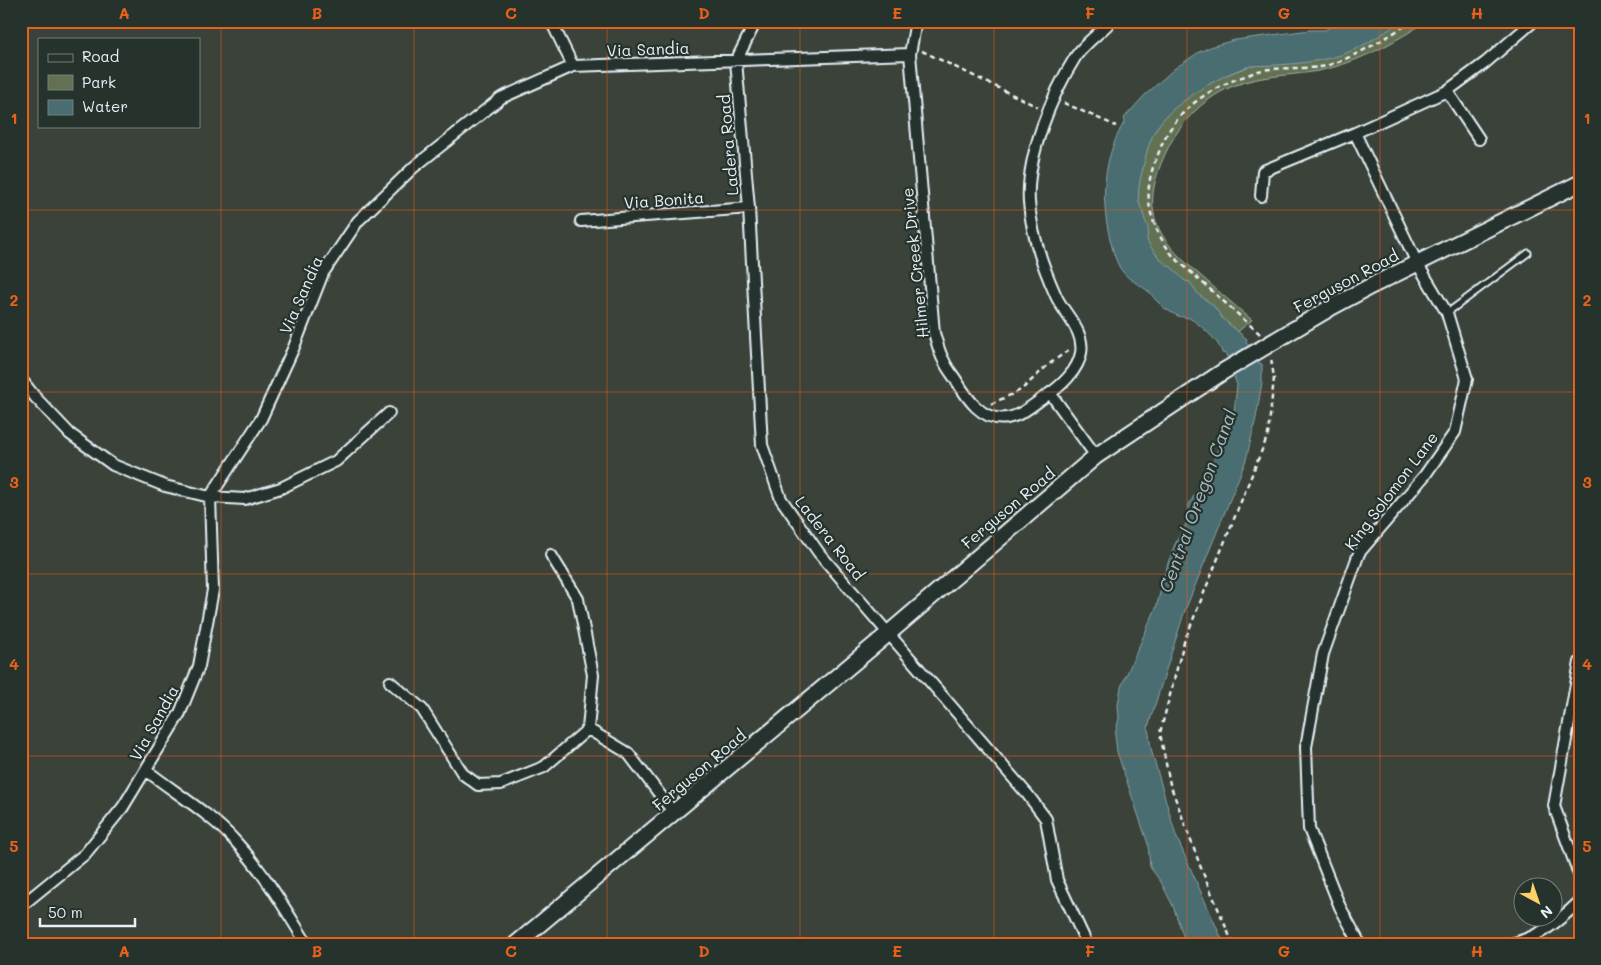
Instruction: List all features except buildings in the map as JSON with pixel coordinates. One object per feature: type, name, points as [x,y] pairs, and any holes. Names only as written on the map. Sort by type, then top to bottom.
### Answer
[{"type":"street","points":[[552,21],[573,66]]},
{"type":"street","points":[[736,61],[756,21]]},
{"type":"street","name":"Hilmer Creek Drive","points":[[916,21],[911,50],[934,332],[944,361],[977,409]]},
{"type":"street","points":[[977,409],[996,419],[1016,416],[1050,393],[1068,377],[1079,362],[1082,351],[1081,341],[1074,324],[1057,298],[1042,263],[1029,202],[1030,176],[1041,128],[1051,105],[1077,55],[1110,21]]},
{"type":"street","points":[[1261,196],[1263,171],[1355,133],[1447,91],[1485,63],[1534,21]]},
{"type":"street","name":"Via Sandia","points":[[21,906],[85,854],[123,807],[180,714],[200,666],[213,590],[210,497],[261,419],[294,347],[323,273],[358,221],[414,167],[501,98],[573,66],[736,61],[911,50]]},
{"type":"street","name":"Ladera Road","points":[[736,61],[749,208],[762,445],[781,499],[819,554],[889,633],[1046,818],[1057,880],[1087,944]]},
{"type":"street","points":[[1447,91],[1479,140]]},
{"type":"street","name":"King Solomon Lane","points":[[1355,133],[1417,263],[1447,313],[1467,379],[1455,432],[1425,475],[1359,553],[1323,654],[1306,747],[1309,829],[1340,907],[1360,944]]},
{"type":"street","name":"Ferguson Road","points":[[520,942],[889,633],[1096,456],[1224,371],[1330,308],[1580,183]]},
{"type":"street","name":"Via Bonita","points":[[581,221],[749,208]]},
{"type":"street","points":[[21,379],[35,397],[70,434],[113,465],[165,486],[210,497],[245,499],[281,488],[336,461],[390,413]]},
{"type":"street","points":[[1050,393],[1096,456]]},
{"type":"street","points":[[390,682],[422,709],[463,774],[478,785],[502,784],[544,767],[588,729],[593,675],[578,599],[551,555]]},
{"type":"street","points":[[1580,662],[1554,806],[1580,877]]},
{"type":"street","points":[[588,729],[628,753],[674,812]]},
{"type":"street","points":[[146,770],[193,804],[236,842],[264,878],[307,944]]},
{"type":"street","points":[[1511,944],[1524,940],[1556,923],[1580,900]]},
{"type":"lane","points":[[1447,313],[1528,253]]},
{"type":"path","points":[[1246,21],[1269,21]]},
{"type":"path","points":[[1232,944],[1170,784],[1160,733],[1184,642],[1268,435],[1274,378],[1254,327],[1174,257],[1163,243],[1148,201],[1151,173],[1166,135],[1182,113],[1203,95],[1231,81],[1262,70],[1322,66],[1391,36],[1412,21]]},
{"type":"path","points":[[911,50],[1038,107],[1064,103],[1116,126]]},
{"type":"path","points":[[977,409],[1021,390],[1048,365],[1081,341]]},
{"type":"green space","points":[[1370,21],[1427,21],[1388,44],[1347,63],[1318,71],[1256,79],[1225,90],[1196,110],[1180,128],[1168,148],[1154,187],[1153,204],[1155,219],[1161,233],[1171,247],[1252,320],[1229,339],[1159,278],[1124,202],[1167,97]]},
{"type":"water","name":"Central Oregon Canal","points":[[1340,21],[1401,21],[1367,43],[1339,56],[1304,63],[1251,66],[1228,74],[1202,88],[1178,105],[1157,127],[1147,150],[1139,185],[1139,203],[1144,212],[1144,218],[1148,227],[1147,238],[1152,249],[1165,264],[1170,266],[1185,281],[1190,282],[1199,295],[1213,305],[1223,319],[1247,339],[1246,341],[1259,363],[1262,364],[1262,383],[1246,460],[1184,613],[1148,727],[1151,749],[1176,836],[1224,944],[1186,944],[1173,906],[1161,882],[1150,867],[1148,844],[1117,752],[1115,735],[1119,718],[1118,705],[1121,687],[1156,608],[1168,563],[1175,544],[1186,524],[1189,504],[1206,477],[1234,412],[1237,385],[1226,354],[1222,353],[1218,344],[1209,334],[1189,318],[1178,316],[1165,309],[1149,292],[1126,276],[1120,268],[1111,242],[1105,208],[1108,163],[1112,149],[1125,121],[1124,118],[1144,96],[1174,69],[1199,52],[1235,40],[1310,30],[1325,30]]}]
